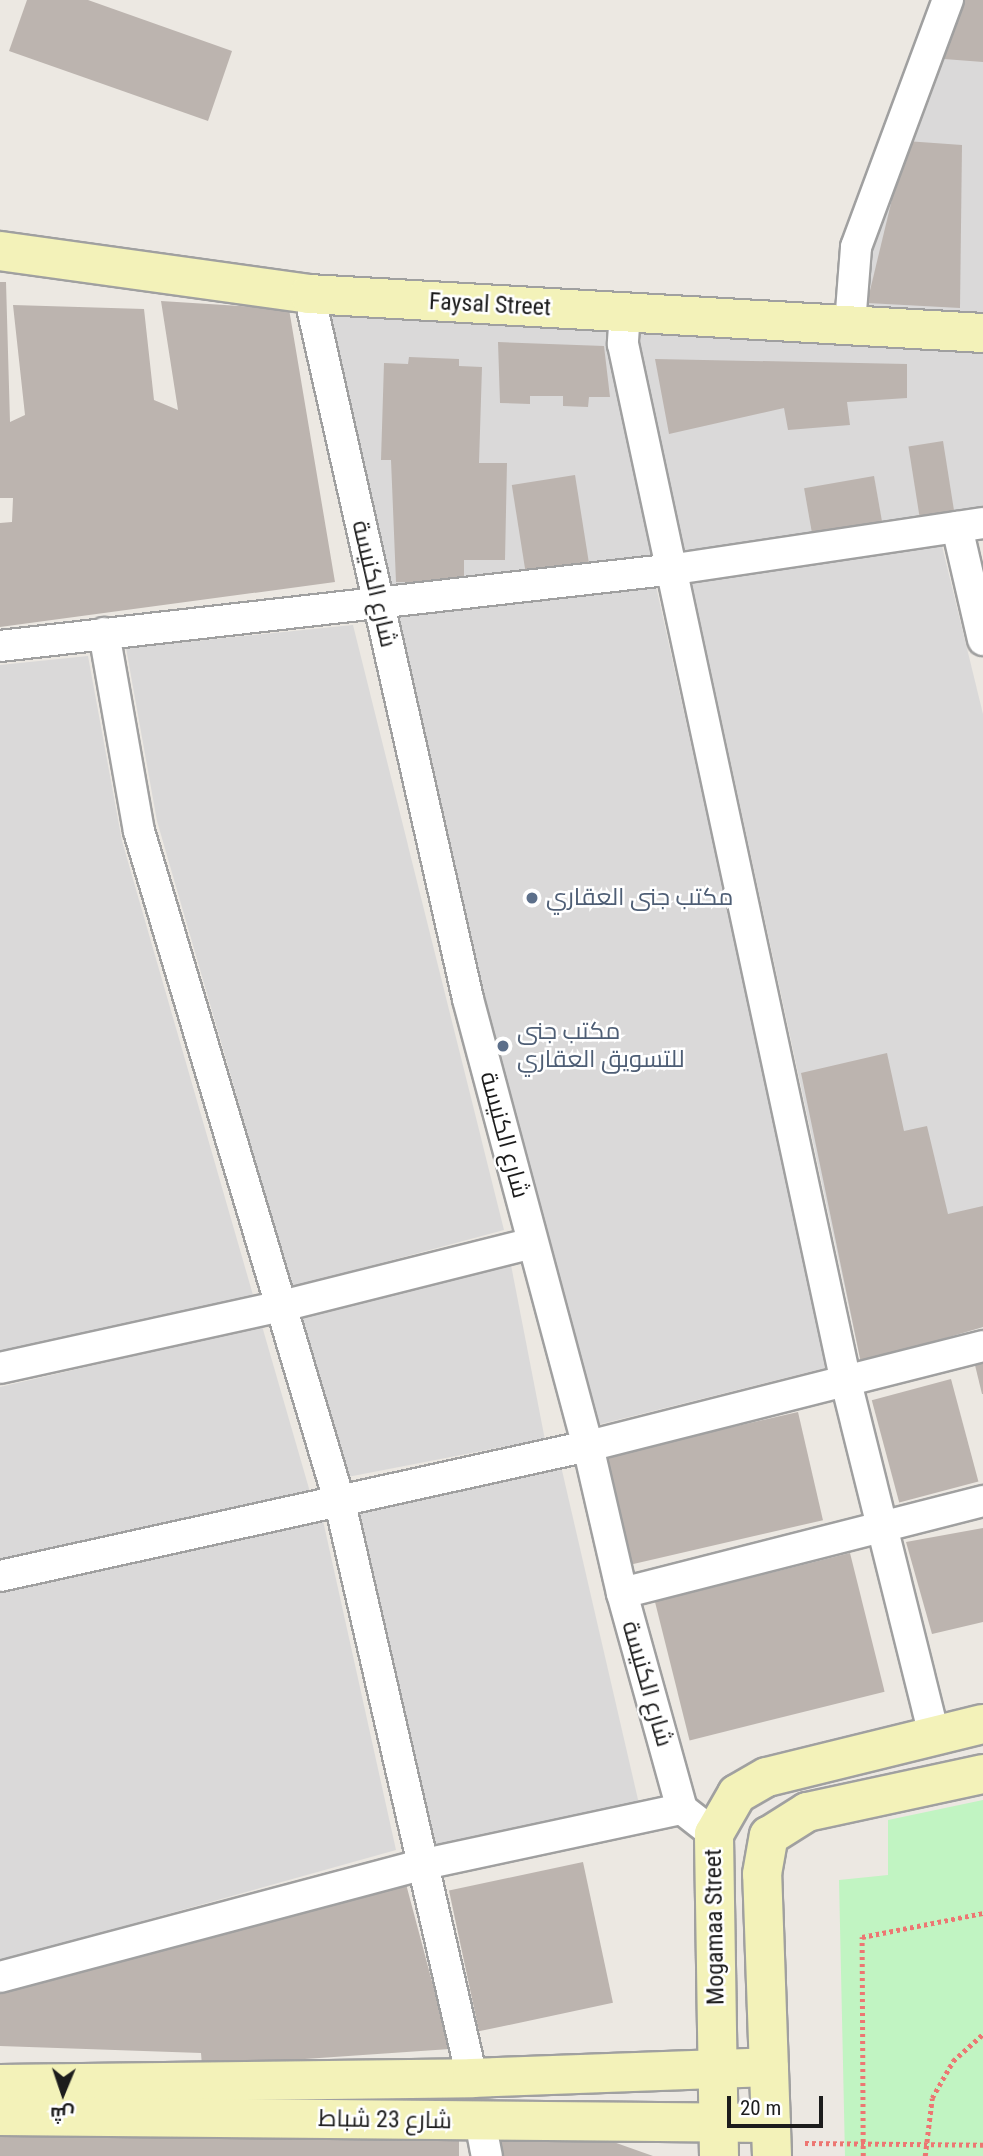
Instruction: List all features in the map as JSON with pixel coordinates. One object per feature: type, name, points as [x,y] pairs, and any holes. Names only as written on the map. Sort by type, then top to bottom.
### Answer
[{"type":"main road","name":"Faysal Street","points":[[0,251],[309,295],[983,333]]},
{"type":"main road","name":"Mogamaa Street","points":[[719,2139],[714,1834],[737,1794],[767,1777],[983,1724]]},
{"type":"main road","name":"Mogamaa Street","points":[[771,2140],[762,1874],[769,1836],[807,1812],[983,1774]]},
{"type":"main road","name":"شارع 23 شباط","points":[[0,2084],[472,2078],[769,2067]]},
{"type":"main road","name":"شارع 23 شباط","points":[[0,2116],[484,2139],[771,2140]]},
{"type":"street","points":[[850,324],[856,247],[948,0]]},
{"type":"street","name":"شارع الكنيسة","points":[[309,295],[468,999],[588,1446],[622,1593],[682,1809]]},
{"type":"street","points":[[625,312],[623,344],[674,569],[846,1382],[934,1735]]},
{"type":"street","points":[[0,646],[674,569],[970,525],[983,640]]},
{"type":"street","points":[[104,633],[139,831],[340,1503],[420,1864],[472,2078]]},
{"type":"street","points":[[0,1368],[282,1306],[532,1243]]},
{"type":"street","points":[[0,1576],[340,1503],[588,1446],[983,1346]]},
{"type":"street","points":[[622,1593],[983,1501]]},
{"type":"street","points":[[0,1977],[420,1864],[682,1809],[714,1834]]},
{"type":"path","points":[[863,2156],[862,1937],[983,1913]]},
{"type":"path","points":[[925,2156],[923,2144],[932,2098],[953,2061],[983,2034]]},
{"type":"path","points":[[771,2140],[983,2145]]},
{"type":"shaded area","points":[[958,0],[983,0],[983,324],[857,317],[867,247]]},
{"type":"shaded area","points":[[317,302],[619,318],[664,566],[384,595]]},
{"type":"shaded area","points":[[631,317],[983,340],[983,516],[679,563]]},
{"type":"shaded area","points":[[942,546],[983,714],[983,1327],[861,1363],[691,580]]},
{"type":"shaded area","points":[[656,586],[829,1367],[597,1425],[531,1239],[394,614]]},
{"type":"shaded area","points":[[353,625],[504,1230],[292,1287],[157,821],[126,648]]},
{"type":"shaded area","points":[[88,656],[122,841],[253,1295],[0,1351],[0,665]]},
{"type":"shaded area","points":[[511,1265],[545,1439],[331,1480],[297,1307]]},
{"type":"shaded area","points":[[262,1326],[310,1492],[0,1560],[0,1387]]},
{"type":"shaded area","points":[[561,1466],[639,1803],[436,1850],[358,1513]]},
{"type":"shaded area","points":[[320,1507],[396,1850],[0,1961],[0,1588]]},
{"type":"green space","points":[[983,1800],[983,2156],[845,2156],[839,1880],[888,1875],[888,1820]]},
{"type":"building","points":[[27,0],[88,0],[232,51],[208,121],[9,51]]},
{"type":"building","points":[[957,0],[983,0],[983,62],[944,59]]},
{"type":"building","points":[[906,141],[962,145],[960,308],[867,303]]},
{"type":"building","points":[[0,282],[6,282],[10,422],[25,415],[13,305],[144,309],[154,400],[178,410],[161,301],[289,309],[335,582],[0,627],[0,523],[12,522],[13,498],[0,498]]},
{"type":"building","points":[[498,342],[604,346],[610,397],[589,397],[588,407],[563,406],[563,396],[530,396],[530,404],[500,403]]},
{"type":"building","points":[[409,357],[459,359],[459,366],[482,367],[479,463],[507,463],[505,560],[464,560],[464,583],[396,582],[391,460],[381,460],[384,363],[408,364]]},
{"type":"building","points":[[655,359],[907,364],[907,398],[847,402],[850,425],[788,430],[784,408],[669,434]]},
{"type":"building","points":[[943,441],[955,514],[920,520],[908,446]]},
{"type":"building","points":[[575,475],[590,568],[526,578],[512,485]]},
{"type":"building","points":[[874,476],[882,522],[812,535],[804,488]]},
{"type":"building","points":[[887,1053],[904,1131],[927,1126],[948,1214],[983,1206],[983,1327],[861,1363],[801,1073]]},
{"type":"building","points":[[983,1360],[983,1394],[982,1394],[974,1361]]},
{"type":"building","points":[[951,1379],[978,1481],[899,1503],[872,1400]]},
{"type":"building","points":[[798,1412],[823,1520],[629,1565],[604,1457]]},
{"type":"building","points":[[983,1528],[983,1622],[932,1634],[906,1542]]},
{"type":"building","points":[[850,1553],[885,1692],[690,1740],[655,1602]]},
{"type":"building","points":[[583,1862],[613,2003],[479,2031],[449,1890]]},
{"type":"building","points":[[406,1884],[450,2049],[202,2066],[201,2053],[0,2046],[0,1991]]},
{"type":"building","points":[[557,2122],[653,2156],[501,2156],[496,2133]]},
{"type":"building","points":[[0,2134],[459,2134],[459,2156],[0,2156]]},
{"type":"place","name":"مكتب جنى العقاري","points":[[532,898]]},
{"type":"place","name":"مكتب جنى للتسويق العقاري","points":[[503,1046]]}]
